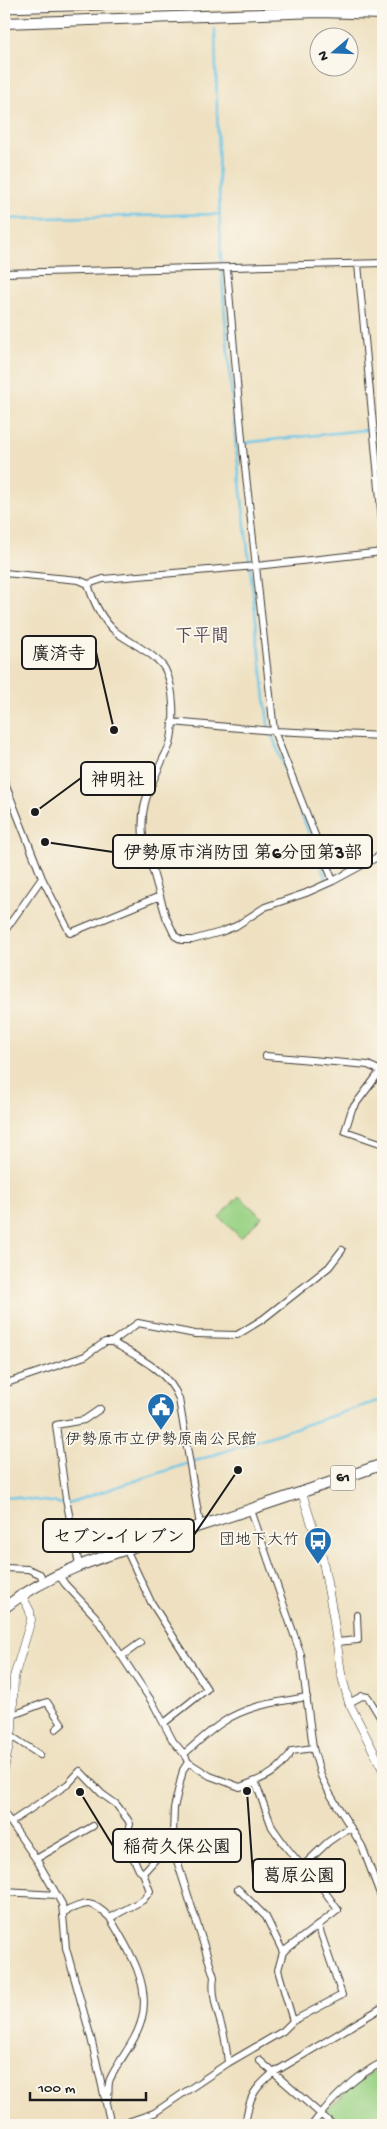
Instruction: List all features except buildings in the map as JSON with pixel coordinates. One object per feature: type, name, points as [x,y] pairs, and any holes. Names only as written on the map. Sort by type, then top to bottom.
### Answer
[{"type":"highway","points":[[4,7],[101,4]]},
{"type":"main road","points":[[4,23],[319,12],[383,14]]},
{"type":"main road","name":"61","points":[[4,1608],[22,1594],[58,1574],[79,1565],[251,1510],[383,1464]]},
{"type":"street","points":[[319,12],[342,8],[383,7]]},
{"type":"street","points":[[4,273],[383,263]]},
{"type":"street","points":[[358,264],[383,531]]},
{"type":"street","points":[[227,268],[242,439],[274,731],[333,881]]},
{"type":"street","points":[[4,573],[79,580],[88,584],[103,579],[256,566],[383,552]]},
{"type":"street","points":[[88,584],[94,602],[116,632],[142,649],[164,667],[169,683],[172,722],[170,745],[148,791],[142,813],[143,837],[166,917],[176,936],[182,940],[192,940],[221,932],[236,926],[265,907],[306,893],[333,881],[383,854]]},
{"type":"street","points":[[172,722],[274,731],[383,736]]},
{"type":"street","points":[[4,781],[42,878],[70,933],[160,896]]},
{"type":"street","points":[[4,932],[42,878]]},
{"type":"street","points":[[266,1056],[368,1065],[382,1070],[352,1109],[345,1131],[383,1144]]},
{"type":"street","points":[[112,1342],[138,1323],[194,1334],[237,1335],[263,1319],[321,1272],[342,1250]]},
{"type":"street","points":[[4,1384],[85,1356],[105,1342],[112,1342],[148,1363],[175,1388],[185,1431],[200,1525]]},
{"type":"street","points":[[79,1565],[66,1499],[56,1425],[84,1420],[100,1409]]},
{"type":"street","points":[[302,1493],[322,1556],[337,1642],[340,1673],[349,1702],[383,1770]]},
{"type":"street","points":[[251,1510],[300,1655],[313,1748],[321,1776],[362,1846],[383,1902]]},
{"type":"street","points":[[126,1549],[151,1602],[206,1689],[164,1723]]},
{"type":"street","points":[[4,1568],[28,1569],[40,1574],[44,1582]]},
{"type":"street","points":[[58,1574],[64,1584],[95,1616],[154,1705],[173,1741],[188,1762],[210,1776],[240,1787],[282,1766],[292,1751],[313,1748]]},
{"type":"street","points":[[4,1769],[13,1715],[14,1677],[31,1615],[22,1594]]},
{"type":"street","points":[[337,1642],[361,1640],[357,1615]]},
{"type":"street","points":[[122,1656],[140,1643]]},
{"type":"street","points":[[349,1702],[362,1696],[368,1697],[383,1722]]},
{"type":"street","points":[[184,1754],[222,1722],[242,1711],[271,1702],[307,1697]]},
{"type":"street","points":[[13,1715],[47,1702],[63,1723],[56,1729]]},
{"type":"street","points":[[4,1722],[11,1733],[40,1755]]},
{"type":"street","points":[[188,1762],[183,1770],[174,1808],[171,1842],[214,1977],[214,1997],[228,2063]]},
{"type":"street","points":[[11,1822],[68,1784],[80,1771],[128,1820],[130,1824],[125,1840],[150,1891],[143,1900],[110,1918]]},
{"type":"street","points":[[255,1781],[272,1827],[300,1865],[305,1864],[328,1842],[350,1828]]},
{"type":"street","points":[[4,1813],[36,1859],[57,1895],[64,1912],[66,1948],[91,2038],[111,2125]]},
{"type":"street","points":[[36,1859],[93,1826]]},
{"type":"street","points":[[143,1874],[171,1842]]},
{"type":"street","points":[[293,2021],[278,1970],[283,1952],[338,1910],[305,1864]]},
{"type":"street","points":[[238,1889],[266,1916],[283,1952]]},
{"type":"street","points":[[4,1892],[57,1895]]},
{"type":"street","points":[[64,1912],[84,1903],[95,1904],[110,1918],[133,1960],[141,1981],[144,2000],[142,2018],[124,2057],[110,2080],[106,2103]]},
{"type":"street","points":[[119,2125],[154,2113],[228,2063],[282,2031],[293,2021],[342,1995],[318,1926]]},
{"type":"street","points":[[245,2125],[249,2102],[258,2086],[273,2073],[383,2007]]},
{"type":"street","points":[[259,2060],[333,2125]]},
{"type":"street","points":[[312,2125],[346,2088],[367,2071],[383,2062]]},
{"type":"street","points":[[4,2114],[7,2124],[4,2124]]},
{"type":"green space","points":[[239,1196],[262,1217],[241,1238],[219,1217]]},
{"type":"green space","points":[[383,2068],[383,2125],[342,2124],[328,2118],[324,2113],[344,2093],[366,2076]]},
{"type":"waterway","points":[[215,29],[221,263],[225,316],[236,447],[268,724],[326,880]]},
{"type":"waterway","points":[[4,219],[220,214]]},
{"type":"waterway","points":[[243,444],[383,428]]},
{"type":"waterway","points":[[4,1496],[65,1504],[383,1399]]},
{"type":"place","name":"廣済寺","points":[[114,730]]},
{"type":"place","name":"神明社","points":[[35,812]]},
{"type":"place","name":"伊勢原市消防団 第6分団第3部","points":[[45,842]]},
{"type":"place","name":"伊勢原市立伊勢原南公民館","points":[[161,1431]]},
{"type":"place","name":"セブン-イレブン","points":[[238,1470]]},
{"type":"place","name":"団地下大竹","points":[[318,1565]]},
{"type":"place","name":"葛原公園","points":[[247,1791]]},
{"type":"place","name":"稲荷久保公園","points":[[80,1792]]},
{"type":"district","name":"下平間","points":[[202,637]]}]
